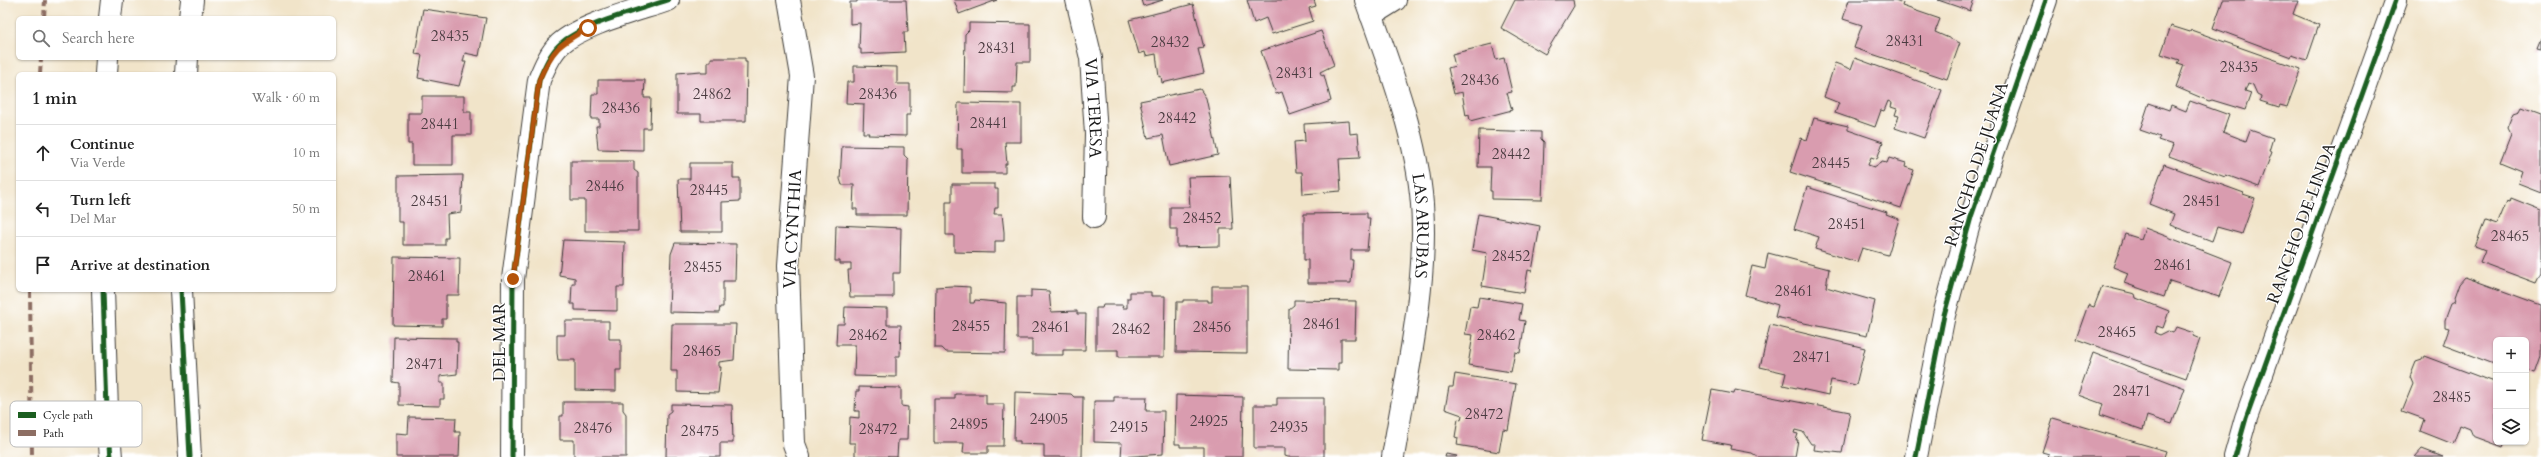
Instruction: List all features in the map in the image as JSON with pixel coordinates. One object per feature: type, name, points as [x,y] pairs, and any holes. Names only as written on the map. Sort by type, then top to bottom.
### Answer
[{"type":"street","points":[[110,16],[112,0]]},
{"type":"street","points":[[190,16],[192,0]]},
{"type":"street","name":"DEL MAR","points":[[512,457],[513,279],[539,80],[548,59],[561,44],[588,28],[668,0]]},
{"type":"street","name":"VIA CYNTHIA","points":[[790,0],[802,76],[788,266],[794,444],[799,457]]},
{"type":"street","name":"VIA TERESA","points":[[1077,0],[1090,58],[1095,111],[1096,134],[1094,217]]},
{"type":"street","points":[[1369,8],[1395,0]]},
{"type":"street","name":"RANCHO DE JUANA","points":[[1916,457],[1944,315],[1971,217],[2046,0]]},
{"type":"street","name":"RANCHO DE LINDA","points":[[2234,457],[2246,418],[2396,0]]},
{"type":"street","name":"LAS ARUBAS","points":[[1369,8],[1411,136],[1422,204],[1421,281],[1394,457]]},
{"type":"street","points":[[106,72],[107,60]]},
{"type":"street","points":[[186,72],[187,60]]},
{"type":"street","points":[[103,292],[107,401]]},
{"type":"street","points":[[181,292],[190,457]]},
{"type":"street","points":[[110,447],[111,457]]},
{"type":"building","points":[[857,0],[906,0],[908,32],[904,32],[905,52],[861,54],[861,49],[859,49],[860,23],[850,24],[850,2],[857,2]]},
{"type":"building","points":[[954,0],[997,0],[959,14]]},
{"type":"building","points":[[1141,0],[1163,0],[1143,6]]},
{"type":"building","points":[[1247,0],[1314,0],[1316,6],[1309,8],[1313,21],[1272,34],[1266,18],[1254,23]]},
{"type":"building","points":[[1515,0],[1573,0],[1574,6],[1545,54],[1501,28]]},
{"type":"building","points":[[1849,0],[1895,0],[1903,3],[1902,6],[1940,19],[1935,32],[1960,43],[1947,79],[1854,48],[1862,25],[1843,19]]},
{"type":"building","points":[[1938,0],[1974,0],[1970,11]]},
{"type":"building","points":[[2223,0],[2298,0],[2293,14],[2319,25],[2307,60],[2292,55],[2291,57],[2213,28]]},
{"type":"building","points":[[1193,4],[1204,48],[1198,49],[1204,73],[1162,83],[1161,76],[1159,77],[1156,54],[1146,56],[1145,52],[1139,54],[1129,20]]},
{"type":"building","points":[[423,9],[486,18],[479,56],[465,53],[463,62],[466,62],[459,86],[418,78],[422,55],[415,54]]},
{"type":"building","points":[[969,23],[1030,24],[1030,62],[1017,62],[1016,87],[1013,87],[1013,93],[964,92],[965,34],[969,30]]},
{"type":"building","points":[[2171,26],[2190,32],[2191,30],[2301,69],[2287,107],[2280,105],[2279,107],[2260,101],[2261,96],[2257,94],[2253,85],[2248,83],[2245,91],[2251,93],[2245,110],[2212,100],[2209,101],[2176,87],[2184,65],[2178,63],[2180,60],[2161,54]]},
{"type":"building","points":[[1321,31],[1334,65],[1320,72],[1322,76],[1324,75],[1331,101],[1290,115],[1282,92],[1276,94],[1261,51]]},
{"type":"building","points":[[2541,39],[2541,50],[2537,49]]},
{"type":"building","points":[[1492,44],[1496,60],[1504,58],[1512,92],[1507,93],[1512,110],[1470,121],[1469,115],[1466,116],[1462,92],[1454,94],[1448,68],[1455,66],[1452,54]]},
{"type":"building","points":[[711,58],[745,58],[745,62],[747,62],[746,121],[701,121],[701,114],[677,114],[677,73],[701,71],[701,73],[708,73],[708,62],[711,62]]},
{"type":"building","points":[[1855,58],[1942,90],[1924,138],[1895,128],[1899,116],[1895,115],[1897,109],[1891,107],[1892,103],[1888,101],[1884,111],[1881,110],[1875,127],[1835,113],[1839,103],[1824,97],[1835,63],[1851,69]]},
{"type":"building","points":[[854,66],[897,67],[897,84],[910,84],[910,115],[906,115],[906,136],[868,135],[869,133],[863,133],[864,104],[846,103],[847,82],[854,82]]},
{"type":"building","points":[[598,80],[645,80],[644,98],[651,98],[650,128],[643,128],[643,150],[598,149],[596,126],[599,126],[599,119],[591,119],[592,94],[598,94]]},
{"type":"building","points":[[1200,89],[1206,98],[1218,155],[1169,166],[1163,135],[1148,138],[1140,101]]},
{"type":"building","points":[[422,96],[464,96],[464,112],[471,112],[471,135],[453,135],[453,165],[412,165],[412,144],[408,144],[408,113],[422,113]]},
{"type":"building","points":[[2190,101],[2229,115],[2223,132],[2246,141],[2250,130],[2273,138],[2269,151],[2272,152],[2259,187],[2226,175],[2225,177],[2169,156],[2173,145],[2158,140],[2160,137],[2140,130],[2149,103],[2169,110],[2171,105],[2186,111]]},
{"type":"building","points":[[958,103],[1021,104],[1021,142],[1005,142],[1007,164],[1005,164],[1005,173],[962,173],[962,149],[957,149]]},
{"type":"building","points":[[2522,107],[2541,114],[2541,192],[2518,183],[2522,171],[2500,162],[2511,134],[2508,128],[2514,113],[2520,111]]},
{"type":"building","points":[[1814,118],[1848,126],[1848,130],[1883,142],[1877,159],[1871,157],[1868,165],[1874,167],[1882,162],[1887,163],[1889,158],[1906,163],[1905,167],[1914,170],[1901,208],[1790,172],[1801,138],[1807,140]]},
{"type":"building","points":[[1349,121],[1350,134],[1358,133],[1360,158],[1339,159],[1341,191],[1303,194],[1302,172],[1296,172],[1294,142],[1305,141],[1304,124]]},
{"type":"building","points":[[1479,130],[1541,132],[1541,139],[1544,142],[1542,200],[1492,199],[1492,191],[1490,191],[1491,167],[1478,167]]},
{"type":"building","points":[[842,146],[904,147],[904,155],[908,159],[907,215],[857,215],[857,209],[853,209],[854,185],[842,185],[840,179]]},
{"type":"building","points":[[571,161],[634,161],[634,170],[638,173],[638,231],[585,231],[585,200],[571,200]]},
{"type":"building","points":[[690,163],[733,163],[733,178],[740,178],[740,201],[722,202],[722,232],[680,232],[678,179],[690,179]]},
{"type":"building","points":[[2164,164],[2255,198],[2242,234],[2217,227],[2212,241],[2170,225],[2174,214],[2149,204]]},
{"type":"building","points":[[463,175],[461,212],[447,214],[448,238],[445,238],[445,245],[403,245],[403,222],[398,222],[398,176]]},
{"type":"building","points":[[1230,176],[1233,229],[1220,229],[1220,246],[1177,247],[1177,229],[1170,229],[1170,207],[1190,207],[1188,177]]},
{"type":"building","points":[[952,184],[995,184],[995,189],[998,189],[998,208],[995,208],[994,214],[1002,214],[1004,241],[995,241],[995,253],[954,252],[954,235],[946,235],[946,202],[952,202]]},
{"type":"building","points":[[1807,187],[1887,212],[1886,214],[1899,219],[1888,255],[1862,248],[1857,262],[1815,249],[1819,237],[1794,229]]},
{"type":"building","points":[[2511,198],[2541,210],[2541,273],[2536,283],[2480,262],[2485,250],[2475,246],[2485,221],[2497,225],[2507,201],[2510,202]]},
{"type":"building","points":[[1367,213],[1367,218],[1370,218],[1367,250],[1351,250],[1351,260],[1353,260],[1351,283],[1308,283],[1308,260],[1304,260],[1304,214]]},
{"type":"building","points":[[1478,214],[1540,226],[1532,271],[1528,270],[1524,293],[1482,286],[1487,253],[1472,250]]},
{"type":"building","points":[[836,225],[901,228],[900,273],[893,273],[893,297],[850,297],[848,270],[851,270],[851,264],[840,264],[840,261],[835,261]]},
{"type":"building","points":[[2145,228],[2232,262],[2219,297],[2170,281],[2164,297],[2124,283],[2128,273],[2113,267],[2125,234],[2141,239]]},
{"type":"building","points":[[563,240],[625,242],[624,287],[617,287],[617,311],[575,310],[575,304],[571,304],[572,284],[575,284],[575,278],[559,275]]},
{"type":"building","points":[[675,243],[736,244],[735,281],[723,281],[723,307],[720,307],[719,313],[669,312],[671,254]]},
{"type":"building","points":[[1768,253],[1829,269],[1826,287],[1875,301],[1867,336],[1775,317],[1778,305],[1745,295],[1752,266],[1765,269]]},
{"type":"building","points":[[394,257],[460,258],[459,295],[446,295],[446,319],[442,319],[442,326],[393,325]]},
{"type":"building","points":[[2465,277],[2541,305],[2541,356],[2535,373],[2529,371],[2529,337],[2493,337],[2493,364],[2443,345],[2449,328],[2445,327],[2445,320],[2451,304],[2455,302],[2454,298],[2459,284]]},
{"type":"building","points":[[1212,286],[1247,286],[1247,353],[1176,352],[1177,302],[1183,302],[1183,300],[1208,300],[1208,302],[1212,302]]},
{"type":"building","points":[[2102,286],[2135,294],[2136,298],[2169,311],[2163,328],[2157,326],[2155,333],[2160,335],[2168,331],[2173,333],[2176,327],[2194,333],[2193,336],[2200,339],[2186,378],[2076,339],[2088,305],[2094,307]]},
{"type":"building","points":[[936,287],[970,287],[970,303],[974,303],[975,300],[1006,303],[1005,353],[946,352],[942,348],[935,348]]},
{"type":"building","points":[[1031,290],[1049,291],[1051,312],[1077,311],[1077,314],[1086,314],[1085,350],[1063,350],[1063,355],[1032,355],[1032,339],[1017,339],[1017,297],[1031,297]]},
{"type":"building","points":[[1130,292],[1151,292],[1151,296],[1165,296],[1164,357],[1118,357],[1118,350],[1096,350],[1096,308],[1102,308],[1103,305],[1123,305],[1122,308],[1127,308],[1127,298],[1130,298]]},
{"type":"building","points":[[1479,297],[1522,304],[1519,320],[1525,321],[1520,353],[1515,352],[1511,372],[1468,365],[1473,335],[1465,334],[1470,306],[1477,307]]},
{"type":"building","points":[[1294,300],[1356,301],[1355,339],[1341,339],[1341,363],[1338,363],[1338,370],[1288,369],[1289,309],[1294,305]]},
{"type":"building","points":[[845,307],[887,308],[887,325],[901,325],[900,356],[896,356],[896,377],[854,376],[855,345],[836,345],[837,324],[844,324]]},
{"type":"building","points":[[565,321],[609,321],[609,339],[621,339],[621,370],[616,370],[616,391],[575,390],[575,360],[558,360],[557,335],[565,335]]},
{"type":"building","points":[[672,324],[736,324],[734,360],[719,362],[719,367],[721,367],[718,393],[677,392],[677,371],[671,371]]},
{"type":"building","points":[[1770,325],[1865,348],[1856,385],[1831,380],[1828,395],[1783,385],[1786,373],[1760,367]]},
{"type":"building","points":[[394,337],[456,338],[456,342],[458,342],[457,374],[440,376],[440,383],[444,383],[444,399],[440,399],[440,406],[399,405],[399,383],[393,382]]},
{"type":"building","points":[[2093,353],[2185,388],[2172,424],[2147,416],[2143,430],[2100,415],[2103,404],[2078,395]]},
{"type":"building","points":[[2424,356],[2493,382],[2493,443],[2473,436],[2470,429],[2460,425],[2453,444],[2420,431],[2424,419],[2402,411],[2413,384],[2410,377],[2416,362],[2422,360]]},
{"type":"building","points":[[1455,374],[1516,384],[1508,430],[1503,429],[1499,452],[1457,445],[1458,438],[1455,437],[1458,419],[1461,420],[1462,415],[1445,409],[1449,387],[1453,387]]},
{"type":"building","points":[[859,387],[901,388],[901,406],[908,407],[907,440],[898,440],[897,457],[855,456],[855,443],[849,443],[850,417],[859,418],[859,411],[855,411],[856,391],[859,391]]},
{"type":"building","points":[[1712,390],[1734,394],[1735,390],[1850,412],[1842,453],[1814,450],[1815,444],[1811,444],[1803,432],[1795,430],[1794,433],[1798,434],[1796,440],[1798,440],[1795,457],[1758,457],[1752,453],[1730,449],[1731,445],[1702,440]]},
{"type":"building","points":[[1015,392],[1071,394],[1074,397],[1083,397],[1082,457],[1044,457],[1044,445],[1020,444],[1020,441],[1014,441]]},
{"type":"building","points":[[955,394],[986,394],[986,404],[1004,404],[1003,446],[988,446],[988,453],[963,453],[964,443],[934,443],[934,399],[955,399]]},
{"type":"building","points":[[1176,395],[1243,397],[1242,457],[1204,457],[1204,447],[1180,447],[1180,444],[1175,444]]},
{"type":"building","points":[[1114,397],[1147,397],[1146,411],[1164,411],[1163,454],[1121,457],[1122,443],[1094,442],[1094,401],[1114,401]]},
{"type":"building","points":[[1277,398],[1324,398],[1324,457],[1288,457],[1285,456],[1285,448],[1254,448],[1254,405],[1277,405]]},
{"type":"building","points":[[563,402],[623,402],[623,410],[626,414],[626,457],[574,457],[574,440],[560,440],[560,416],[563,416]]},
{"type":"building","points":[[671,404],[732,405],[733,443],[720,443],[720,457],[666,457],[667,414],[671,411]]},
{"type":"building","points":[[409,417],[456,418],[455,432],[460,432],[459,457],[396,457],[396,433],[408,434]]},
{"type":"building","points":[[2053,418],[2166,451],[2164,457],[2048,457],[2049,454],[2042,452]]},
{"type":"building","points":[[2422,449],[2443,457],[2415,457]]},
{"type":"building","points":[[1446,454],[1457,456],[1445,457]]},
{"type":"marked path","points":[[44,16],[45,0]]},
{"type":"marked path","points":[[40,72],[41,60]]},
{"type":"marked path","points":[[30,292],[31,401]]},
{"type":"marked path","points":[[32,447],[32,457]]},
{"type":"cycle path","points":[[512,457],[513,279],[539,80],[553,52],[560,44],[570,37],[596,24],[668,0]]},
{"type":"cycle path","points":[[1916,457],[1944,315],[1971,217],[2046,0]]},
{"type":"cycle path","points":[[2235,457],[2246,418],[2396,0]]},
{"type":"cycle path","points":[[103,292],[107,401]]},
{"type":"cycle path","points":[[181,292],[190,457]]},
{"type":"cycle path","points":[[110,447],[111,457]]},
{"type":"route","points":[[513,279],[539,80],[548,59],[561,44],[588,28]]}]
